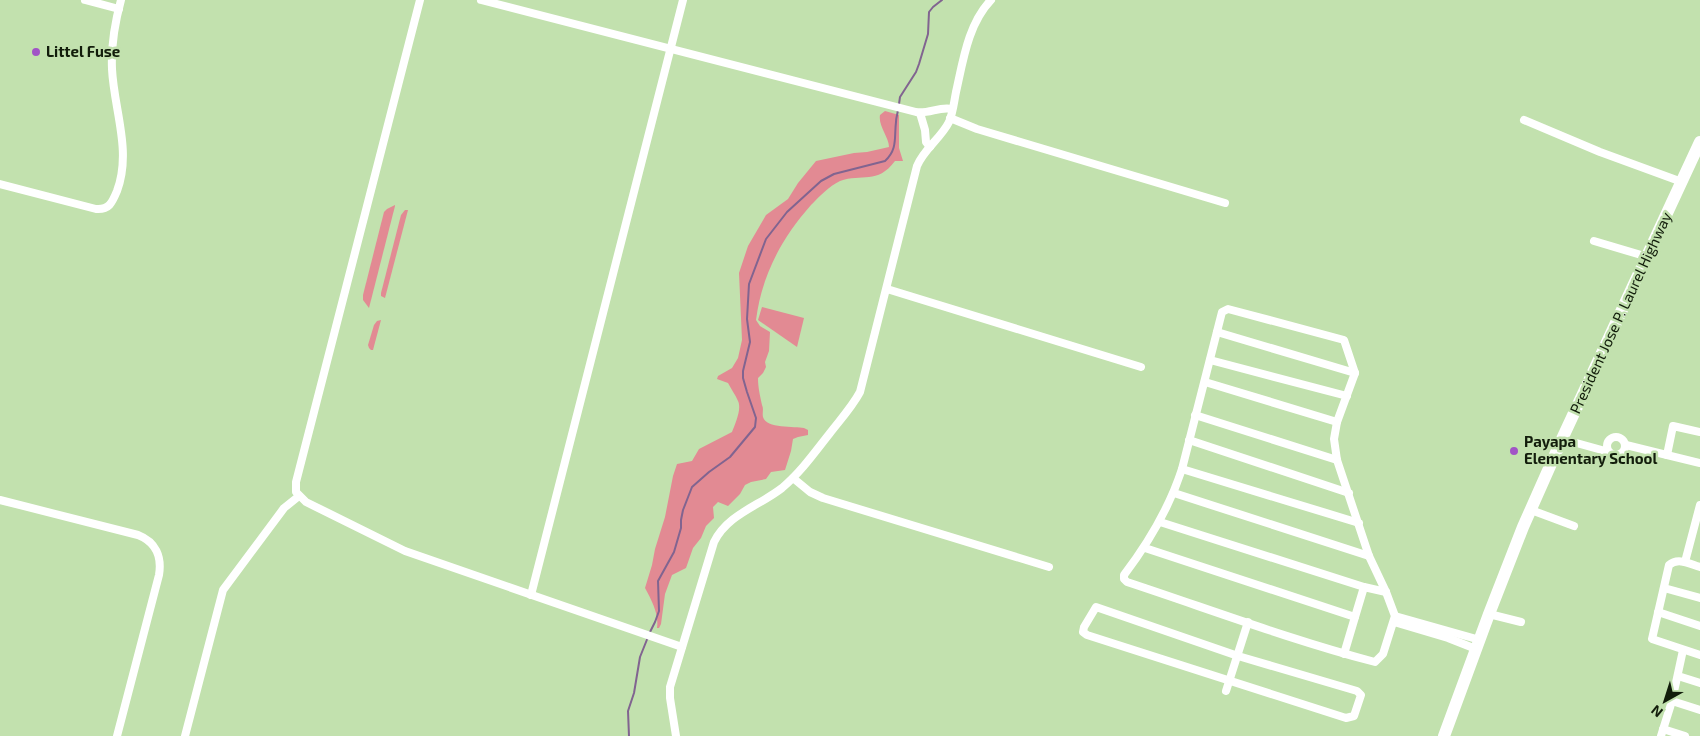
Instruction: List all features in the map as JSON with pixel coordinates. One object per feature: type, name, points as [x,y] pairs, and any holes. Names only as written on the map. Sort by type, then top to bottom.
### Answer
[{"type":"highway","name":"President Jose P. Laurel Highway","points":[[1444,736],[1489,614],[1531,510],[1700,142]]},
{"type":"street","points":[[85,0],[118,9]]},
{"type":"street","points":[[0,184],[96,209],[105,209],[111,204],[119,184],[123,156],[112,68],[118,9],[121,0]]},
{"type":"street","points":[[420,0],[296,482],[296,490],[299,496],[306,502],[405,551],[682,647]]},
{"type":"street","points":[[481,0],[907,110],[920,113],[944,108],[952,109]]},
{"type":"street","points":[[531,594],[683,0]]},
{"type":"street","points":[[676,736],[670,690],[710,554],[720,533],[736,516],[766,499],[793,478],[860,392],[917,166],[920,159],[945,128],[950,118],[972,27],[980,12],[991,0]]},
{"type":"street","points":[[920,113],[926,142],[930,147]]},
{"type":"street","points":[[950,118],[977,129],[1226,204]]},
{"type":"street","points":[[1524,120],[1600,152],[1682,182]]},
{"type":"street","points":[[1594,240],[1648,257]]},
{"type":"street","points":[[887,289],[1141,366]]},
{"type":"street","points":[[1228,309],[1344,340],[1355,374],[1337,422],[1334,440],[1337,460],[1369,556],[1386,592],[1394,619],[1383,654],[1375,662],[1344,654],[1127,582],[1124,579],[1124,575],[1145,548],[1174,493],[1182,469],[1217,332],[1222,312],[1228,309]]},
{"type":"street","points":[[1217,332],[1355,374]]},
{"type":"street","points":[[1210,360],[1347,396]]},
{"type":"street","points":[[1205,382],[1337,422]]},
{"type":"street","points":[[1195,415],[1337,460]]},
{"type":"street","points":[[1667,455],[1673,426],[1700,432]]},
{"type":"street","points":[[1609,452],[1607,446],[1612,438],[1621,438],[1626,445],[1700,463]]},
{"type":"street","points":[[1562,439],[1614,455],[1620,455],[1626,445]]},
{"type":"street","points":[[1189,440],[1349,493]]},
{"type":"street","points":[[1182,469],[1359,523]]},
{"type":"street","points":[[793,478],[810,492],[823,498],[1049,567]]},
{"type":"street","points":[[1174,493],[1369,556]]},
{"type":"street","points":[[185,736],[223,590],[284,508],[299,496]]},
{"type":"street","points":[[0,500],[138,535],[151,542],[157,550],[160,559],[159,575],[117,736]]},
{"type":"street","points":[[1685,562],[1700,505]]},
{"type":"street","points":[[1531,510],[1574,526]]},
{"type":"street","points":[[1160,522],[1364,587],[1386,592]]},
{"type":"street","points":[[1145,548],[1355,617]]},
{"type":"street","points":[[1700,567],[1676,561],[1669,565],[1652,639],[1700,655]]},
{"type":"street","points":[[1344,654],[1364,587]]},
{"type":"street","points":[[1664,588],[1700,598]]},
{"type":"street","points":[[1099,607],[1238,656],[1357,691],[1361,695],[1354,716],[1346,718],[1229,681],[1087,635],[1083,632],[1084,627],[1094,609],[1099,607]]},
{"type":"street","points":[[1658,612],[1700,626]]},
{"type":"street","points":[[1489,614],[1521,622]]},
{"type":"street","points":[[1394,619],[1478,644]]},
{"type":"street","points":[[1226,691],[1248,622]]},
{"type":"street","points":[[1683,650],[1672,701],[1662,732],[1685,736]]},
{"type":"street","points":[[1678,676],[1700,683]]},
{"type":"street","points":[[1672,701],[1700,710]]},
{"type":"shaded area","points":[[885,111],[899,115],[899,148],[903,161],[895,161],[882,173],[875,176],[840,181],[817,199],[800,218],[774,258],[759,304],[756,320],[760,326],[770,332],[769,351],[765,362],[766,367],[758,378],[763,417],[769,424],[804,428],[808,430],[808,435],[793,439],[785,470],[771,472],[766,479],[745,485],[740,494],[728,506],[718,502],[713,507],[714,518],[706,526],[701,538],[693,548],[686,568],[672,575],[665,594],[661,624],[657,628],[656,613],[645,588],[665,517],[677,464],[692,461],[699,449],[732,432],[739,412],[738,401],[728,383],[717,379],[718,376],[732,368],[738,358],[742,340],[739,273],[748,246],[766,215],[788,199],[816,161],[889,147],[880,119],[880,115]]},
{"type":"shaded area","points":[[395,205],[369,308],[363,300],[363,295],[384,212]]},
{"type":"shaded area","points":[[405,210],[408,210],[385,298],[381,296],[381,293],[401,215]]},
{"type":"shaded area","points":[[762,307],[804,318],[797,347],[758,320]]},
{"type":"shaded area","points":[[381,320],[373,350],[371,350],[368,345],[374,325],[377,321]]},
{"type":"waterway","points":[[899,104],[900,97],[919,64],[928,34],[929,12],[942,0]]},
{"type":"waterway","points":[[650,632],[659,611],[658,581],[674,552],[681,528],[683,510],[692,487],[730,457],[755,427],[756,418],[743,378],[743,371],[750,342],[747,319],[749,284],[766,239],[787,212],[821,181],[834,174],[885,161],[894,147],[898,109]]},
{"type":"waterway","points":[[629,736],[628,711],[634,693],[640,657],[648,637]]},
{"type":"place","name":"Littel Fuse","points":[[36,52]]},
{"type":"place","name":"Payapa Elementary School","points":[[1514,451]]}]
